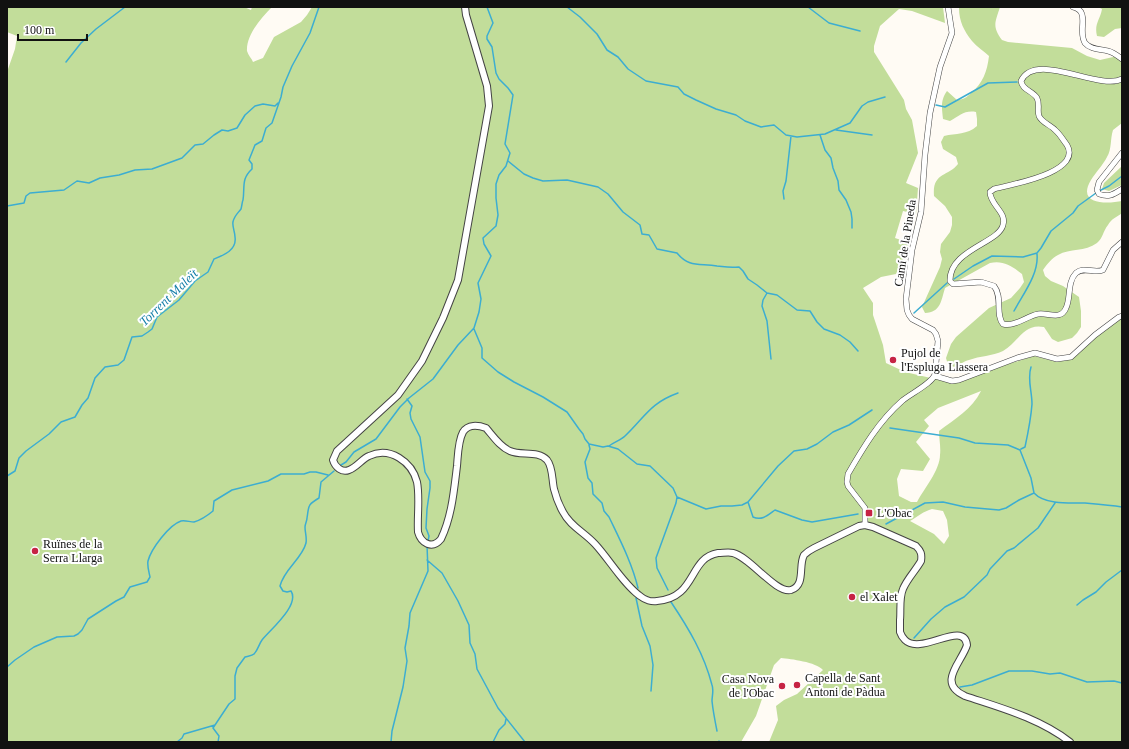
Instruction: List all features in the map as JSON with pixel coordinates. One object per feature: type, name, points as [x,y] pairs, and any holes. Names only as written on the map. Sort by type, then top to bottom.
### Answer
[{"type":"street","points":[[465,7],[470,30],[487,86],[489,106],[458,280],[443,318],[418,366],[398,395],[337,451],[333,460],[336,467],[341,470],[350,470],[364,459],[378,453],[394,455],[402,459],[413,472],[418,488],[418,532],[422,541],[428,544],[433,544],[439,542],[441,539],[451,511],[459,447],[463,432],[471,426],[486,428],[507,450],[515,453],[538,455],[546,459],[551,471],[557,501],[568,520],[594,543],[640,596],[653,601],[667,599],[680,593],[688,585],[701,561],[706,557],[721,553],[734,553],[744,558],[779,588],[783,590],[790,590],[795,588],[800,581],[803,558],[807,552],[859,526],[873,526],[916,546],[922,556],[902,590],[900,631],[902,637],[909,644],[917,645],[952,636],[958,635],[964,637],[967,645],[955,665],[952,679],[953,686],[958,692],[965,696],[1021,715],[1053,731],[1070,742]]},
{"type":"street","name":"Camí de la Pineda","points":[[935,376],[938,341],[936,334],[933,330],[912,319],[906,306],[906,300],[912,250],[921,212],[930,112],[940,67],[952,33],[948,7]]},
{"type":"street","points":[[1072,7],[1078,9],[1082,14],[1082,36],[1088,46],[1095,49],[1109,51],[1122,59]]},
{"type":"street","points":[[1122,80],[1117,82],[1108,82],[1094,80],[1067,72],[1044,70],[1029,72],[1024,76],[1021,81],[1022,86],[1038,100],[1040,119],[1055,129],[1066,144],[1069,151],[1067,158],[1060,166],[1040,177],[997,188],[990,192],[990,197],[1002,216],[1004,223],[1003,227],[997,234],[963,256],[953,269],[950,281],[956,284],[985,282],[994,286],[998,295],[1000,320],[1003,324],[1014,324],[1039,314],[1058,315],[1062,314],[1066,309],[1071,282],[1076,273],[1083,270],[1103,270],[1113,250],[1122,242]]},
{"type":"street","points":[[1122,152],[1098,182],[1097,188],[1099,194],[1108,196],[1113,195],[1122,189]]},
{"type":"street","points":[[865,525],[865,508],[848,486],[848,474],[880,424],[902,402],[930,382],[935,376],[952,381],[959,380],[1017,358],[1035,353],[1057,359],[1071,357],[1095,335],[1122,316]]},
{"type":"green space","points":[[7,7],[244,7],[251,10],[252,7],[272,7],[259,22],[249,39],[247,51],[253,62],[263,58],[274,37],[301,22],[312,7],[943,7],[945,23],[912,11],[899,9],[880,26],[874,46],[874,52],[904,100],[906,109],[912,120],[918,153],[906,183],[918,188],[916,214],[903,211],[895,238],[910,243],[896,274],[881,277],[863,288],[873,303],[873,315],[883,345],[886,363],[905,372],[935,379],[955,381],[1034,356],[1057,362],[1072,359],[1091,341],[1122,316],[1122,742],[769,742],[778,720],[776,706],[784,700],[797,694],[823,670],[820,667],[809,663],[781,658],[774,665],[756,716],[741,742],[7,742],[7,72],[15,49],[17,36],[7,32]],"holes":[[[981,391],[968,408],[939,431],[939,461],[935,473],[917,502],[911,502],[899,496],[897,479],[901,469],[923,471],[930,459],[916,442],[929,426],[924,420],[938,408]],[[932,509],[943,511],[947,520],[949,536],[944,544],[934,534],[910,521]]]},
{"type":"green space","points":[[1000,7],[995,24],[1002,40],[1008,42],[1072,48],[1087,56],[1100,60],[1122,55],[1122,123],[1113,130],[1109,154],[1091,180],[1087,188],[1087,194],[1095,201],[1122,201],[1122,213],[1109,223],[1101,239],[1097,243],[1088,248],[1067,251],[1058,255],[1050,261],[1043,270],[1045,276],[1051,281],[1063,286],[1079,297],[1081,327],[1072,338],[1058,342],[1052,339],[1044,327],[1031,328],[1026,330],[1003,351],[963,362],[955,367],[948,365],[946,358],[951,344],[956,337],[989,308],[1011,298],[1024,282],[1022,274],[1011,266],[999,262],[990,263],[945,288],[940,305],[934,310],[925,313],[922,307],[940,267],[942,259],[940,252],[941,244],[950,232],[952,225],[952,217],[945,206],[934,196],[934,188],[938,179],[958,164],[956,157],[943,149],[941,142],[944,136],[969,131],[977,126],[976,112],[962,114],[950,121],[943,119],[942,101],[947,91],[957,100],[963,99],[975,89],[984,77],[989,56],[974,43],[964,30],[959,13],[959,8]]},
{"type":"green space","points":[[1098,7],[1122,7],[1122,28],[1115,29],[1104,37],[1097,36],[1097,25],[1102,9]]},
{"type":"green space","points":[[1122,166],[1122,185],[1109,191],[1102,189],[1104,183]]},
{"type":"waterway","points":[[66,62],[81,43],[96,29],[125,7]]},
{"type":"waterway","name":"Torrent Maleït","points":[[7,476],[15,471],[19,458],[26,451],[49,434],[61,422],[75,417],[88,398],[95,378],[105,367],[118,365],[124,360],[132,337],[142,336],[152,329],[157,317],[179,300],[195,281],[208,272],[214,259],[226,254],[232,249],[235,242],[233,225],[234,220],[235,216],[241,209],[246,176],[252,169],[252,164],[249,160],[255,145],[262,141],[266,128],[272,123],[283,87],[292,66],[310,33],[319,7]]},
{"type":"waterway","points":[[341,465],[346,462],[354,452],[376,439],[400,407],[433,379],[458,345],[474,328],[481,299],[478,283],[491,256],[484,244],[483,238],[496,226],[498,215],[496,184],[499,175],[506,166],[510,153],[505,144],[513,95],[499,79],[496,73],[492,47],[487,39],[493,23],[487,7]]},
{"type":"waterway","points":[[567,7],[580,17],[597,34],[607,50],[618,57],[628,69],[646,81],[678,87],[684,94],[716,109],[736,115],[745,121],[761,127],[774,125],[786,135],[797,137],[825,134],[850,123],[862,106],[868,102],[885,97]]},
{"type":"waterway","points":[[808,7],[829,23],[860,31]]},
{"type":"waterway","points":[[936,105],[945,107],[988,83],[1017,82]]},
{"type":"waterway","points":[[7,206],[24,203],[26,196],[30,193],[64,190],[77,181],[89,183],[100,178],[119,175],[135,170],[152,169],[182,158],[195,145],[203,144],[222,130],[228,131],[237,128],[245,115],[255,106],[263,104],[275,106],[278,103]]},
{"type":"waterway","points":[[836,130],[872,135]]},
{"type":"waterway","points":[[820,135],[825,150],[831,158],[838,181],[839,190],[846,200],[851,212],[852,228]]},
{"type":"waterway","points":[[784,199],[783,191],[786,181],[791,136]]},
{"type":"waterway","points":[[508,161],[524,174],[543,181],[567,180],[598,187],[608,194],[623,212],[640,225],[642,234],[649,235],[657,249],[677,253],[681,258],[690,263],[739,267],[748,279],[767,293],[763,300],[762,306],[767,321],[771,359]]},
{"type":"waterway","points":[[1099,191],[1109,186],[1122,176]]},
{"type":"waterway","points":[[954,279],[973,266],[992,256],[1023,257],[1037,253],[1051,231],[1073,213],[1078,206],[1096,193]]},
{"type":"waterway","points":[[1014,311],[1026,291],[1036,269],[1037,254]]},
{"type":"waterway","points":[[914,313],[947,283]]},
{"type":"waterway","points":[[767,293],[777,295],[797,310],[810,311],[817,322],[824,329],[840,335],[850,342],[858,351]]},
{"type":"waterway","points":[[474,329],[482,348],[482,358],[498,372],[567,412],[589,444],[603,447],[608,446],[618,449],[637,464],[650,466],[673,488],[677,497],[676,503],[656,558],[657,568],[668,590]]},
{"type":"waterway","points":[[1021,449],[1025,447],[1031,415],[1032,404],[1029,376],[1031,367]]},
{"type":"waterway","points":[[609,446],[622,439],[654,406],[678,393]]},
{"type":"waterway","points":[[407,399],[412,406],[410,413],[411,419],[420,437],[425,472],[430,481],[426,528],[429,536],[428,541]]},
{"type":"waterway","points":[[677,497],[706,509],[721,506],[742,505],[748,502],[778,466],[794,451],[807,449],[817,444],[833,432],[849,425],[872,410]]},
{"type":"waterway","points":[[890,428],[959,438],[975,443],[1008,445],[1020,450],[1031,478],[1034,493]]},
{"type":"waterway","points":[[589,445],[590,449],[585,462],[588,478],[592,483],[593,494],[602,503],[604,511],[609,517],[629,561],[638,588]]},
{"type":"waterway","points":[[218,742],[219,736],[213,728],[229,704],[235,699],[235,676],[237,668],[245,657],[254,654],[262,640],[283,617],[292,603],[293,597],[291,591],[283,591],[280,586],[285,574],[304,549],[306,543],[305,526],[309,506],[312,502],[319,498],[321,482],[334,471]]},
{"type":"waterway","points":[[7,667],[34,647],[57,637],[74,636],[78,634],[88,619],[124,597],[130,587],[147,582],[150,577],[148,565],[150,556],[166,532],[176,523],[181,521],[194,522],[199,520],[213,511],[214,501],[232,490],[268,481],[281,474],[304,474],[316,472],[328,475]]},
{"type":"waterway","points":[[886,524],[925,503],[943,502],[965,507],[999,510],[1006,508],[1034,493],[1044,500],[1122,507]]},
{"type":"waterway","points":[[748,502],[753,517],[756,518],[765,517],[775,510],[812,522],[858,514]]},
{"type":"waterway","points":[[914,638],[931,619],[945,607],[964,597],[987,575],[990,569],[1007,551],[1014,548],[1038,528],[1055,503]]},
{"type":"waterway","points":[[391,742],[407,661],[405,648],[410,613],[428,571],[427,545]]},
{"type":"waterway","points":[[427,560],[442,573],[458,601],[469,625],[470,643],[475,654],[477,669],[498,708],[525,742]]},
{"type":"waterway","points":[[1077,605],[1096,592],[1122,570]]},
{"type":"waterway","points":[[636,598],[642,626],[650,646],[653,665],[651,691]]},
{"type":"waterway","points":[[671,602],[695,642],[709,674],[713,687],[712,701],[717,731]]},
{"type":"waterway","points":[[960,687],[972,685],[1009,671],[1032,671],[1050,674],[1060,673],[1087,682],[1114,681],[1122,683]]},
{"type":"waterway","points":[[493,742],[499,730],[505,724],[506,719]]},
{"type":"waterway","points":[[177,742],[184,734],[215,725]]},
{"type":"place","name":"Pujol de l'Espluga Llassera","points":[[893,360]]},
{"type":"place","name":"L'Obac","points":[[869,513]]},
{"type":"place","name":"Ruïnes de la Serra Llarga","points":[[35,551]]},
{"type":"place","name":"el Xalet","points":[[852,597]]},
{"type":"place","name":"Capella de Sant Antoni de Pàdua","points":[[797,685]]},
{"type":"place","name":"Casa Nova de l'Obac","points":[[782,686]]}]
